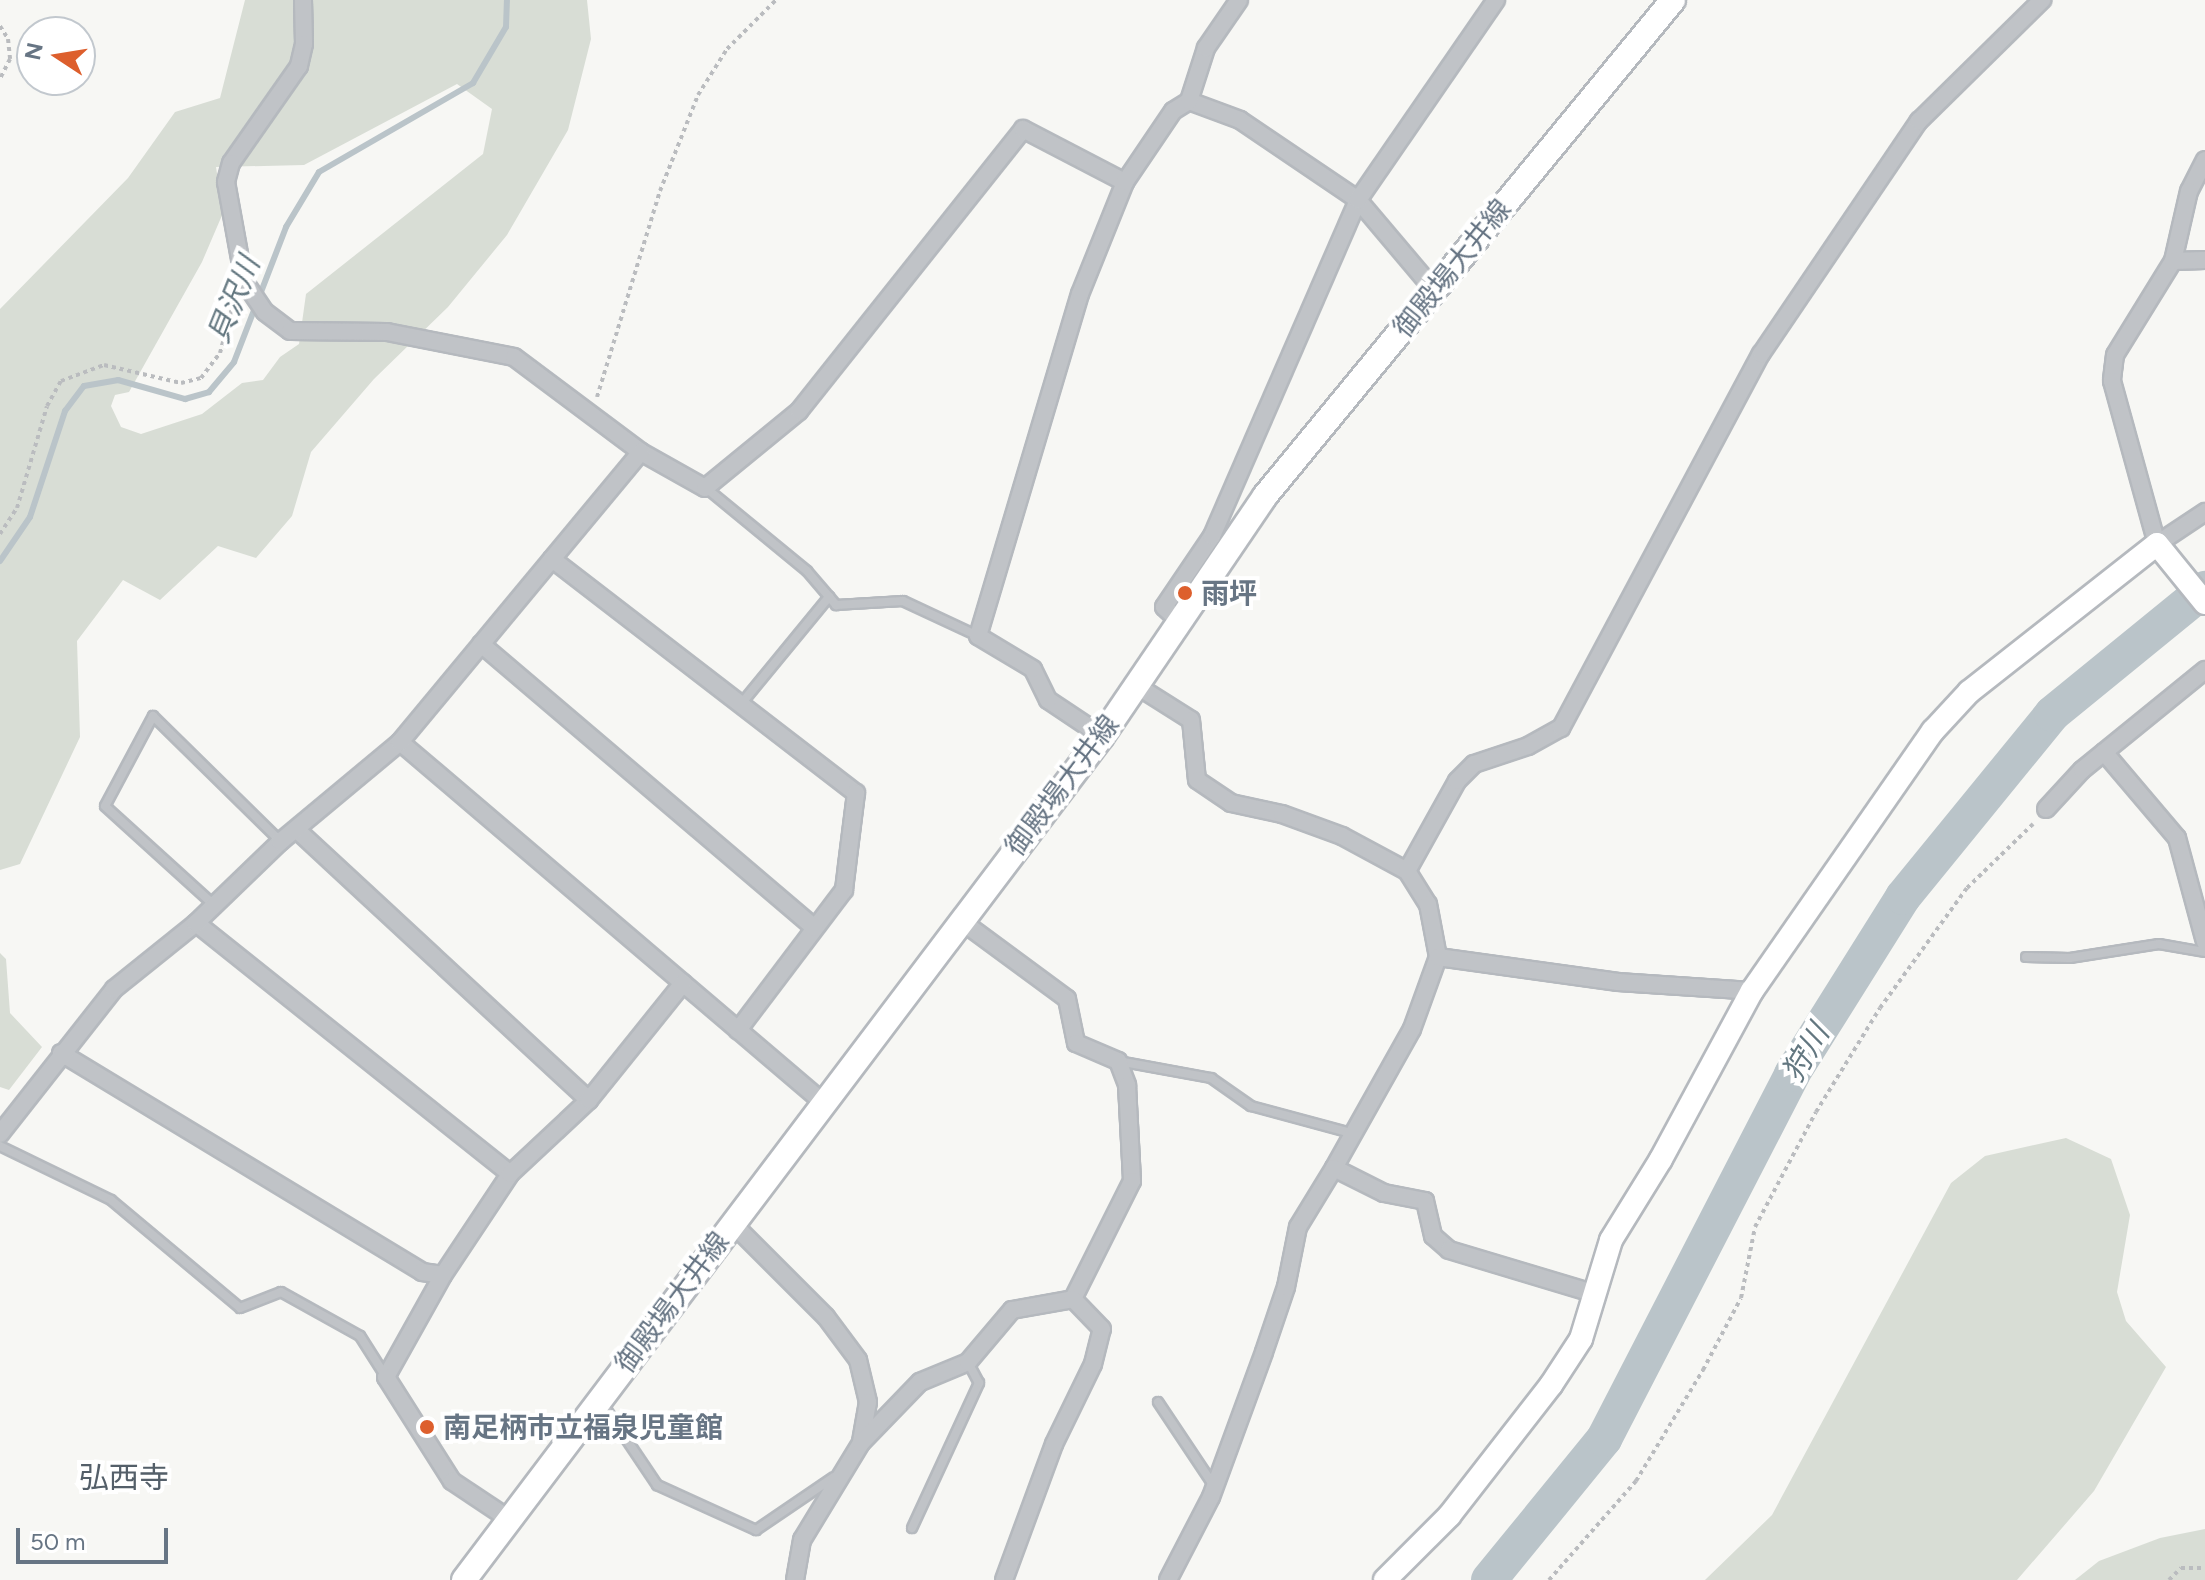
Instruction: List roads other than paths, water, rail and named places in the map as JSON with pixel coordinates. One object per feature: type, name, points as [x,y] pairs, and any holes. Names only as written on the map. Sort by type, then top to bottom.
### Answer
[{"type":"main road","name":"御殿場大井線","points":[[464,1580],[731,1222],[825,1104],[960,920],[1102,736],[1134,684],[1265,496],[1673,0]]},
{"type":"street","points":[[303,0],[304,44],[299,66],[231,163],[226,182],[246,285],[265,312],[290,331],[387,332],[514,357],[641,452],[705,488],[799,411],[1023,129],[1125,182]]},
{"type":"street","points":[[1102,736],[1048,700],[1033,669],[978,636],[1080,294],[1125,182],[1173,111],[1189,101],[1206,48],[1239,0]]},
{"type":"street","points":[[1178,620],[1164,607],[1212,536],[1358,200],[1496,0]]},
{"type":"street","points":[[1407,871],[1457,781],[1474,764],[1528,746],[1561,728],[1761,354],[1919,121],[2042,0]]},
{"type":"street","points":[[1189,101],[1240,120],[1358,200],[1434,290]]},
{"type":"street","points":[[2205,160],[2189,191],[2173,261],[2115,355],[2112,381],[2157,544],[2205,603]]},
{"type":"street","points":[[2173,261],[2205,260]]},
{"type":"street","points":[[0,1134],[114,989],[196,923],[280,842],[400,742],[641,452]]},
{"type":"street","points":[[1385,1580],[1449,1516],[1551,1385],[1581,1339],[1611,1240],[1661,1159],[1752,991],[1933,731],[1969,692],[2157,544],[2205,512]]},
{"type":"street","points":[[552,559],[856,793],[844,890],[738,1030]]},
{"type":"street","points":[[481,644],[815,928]]},
{"type":"street","points":[[2046,809],[2104,752],[2205,670]]},
{"type":"street","points":[[1134,684],[1191,720],[1197,780],[1231,803],[1282,814],[1342,836],[1407,871],[1428,904],[1438,957],[1412,1029],[1356,1134],[1298,1227],[1286,1287],[1214,1487],[1168,1580]]},
{"type":"street","points":[[400,742],[825,1104]]},
{"type":"street","points":[[2104,752],[2177,838],[2205,942]]},
{"type":"street","points":[[297,830],[589,1100]]},
{"type":"street","points":[[960,920],[1067,999],[1076,1043],[1118,1061],[1127,1085],[1132,1181],[1073,1299]]},
{"type":"street","points":[[196,923],[510,1174]]},
{"type":"street","points":[[1438,957],[1618,982],[1752,991]]},
{"type":"street","points":[[509,1519],[452,1481],[386,1377],[443,1275],[510,1174],[589,1100],[683,983]]},
{"type":"street","points":[[61,1053],[422,1272],[443,1275]]},
{"type":"street","points":[[1334,1168],[1384,1193],[1425,1201],[1433,1236],[1449,1250],[1596,1294]]},
{"type":"street","points":[[731,1222],[826,1317],[858,1360],[868,1402],[861,1443]]},
{"type":"street","points":[[795,1580],[802,1540],[861,1443],[920,1382],[968,1362],[1012,1310],[1073,1299]]},
{"type":"street","points":[[1004,1580],[1054,1444],[1093,1364],[1102,1329],[1073,1299]]},
{"type":"lane","points":[[705,488],[807,571],[836,605],[903,601],[978,636]]},
{"type":"lane","points":[[741,704],[829,597]]},
{"type":"lane","points":[[215,906],[105,806],[153,716],[280,842]]},
{"type":"lane","points":[[2026,957],[2070,958],[2159,944],[2205,952]]},
{"type":"lane","points":[[1118,1061],[1211,1078],[1251,1106],[1356,1134]]},
{"type":"lane","points":[[0,1146],[111,1200],[240,1308],[281,1292],[360,1336],[386,1377]]},
{"type":"lane","points":[[912,1528],[979,1383],[968,1362]]},
{"type":"lane","points":[[599,1399],[657,1485],[756,1530],[808,1499],[845,1469]]},
{"type":"lane","points":[[1158,1402],[1214,1487]]},
{"type":"waterway","name":"貝沢川","points":[[0,561],[30,517],[65,411],[84,386],[118,380],[185,399],[209,392],[234,362],[286,227],[319,172],[473,83],[506,27],[507,0]]},
{"type":"waterway","name":"狩川","points":[[1489,1580],[1604,1439],[1792,1074],[1903,897],[2052,714],[2205,589]]},
{"type":"place","name":"雨坪","points":[[1185,593]]},
{"type":"place","name":"南足柄市立福泉児童館","points":[[427,1427]]},
{"type":"district","name":"弘西寺","points":[[124,1478]]}]
